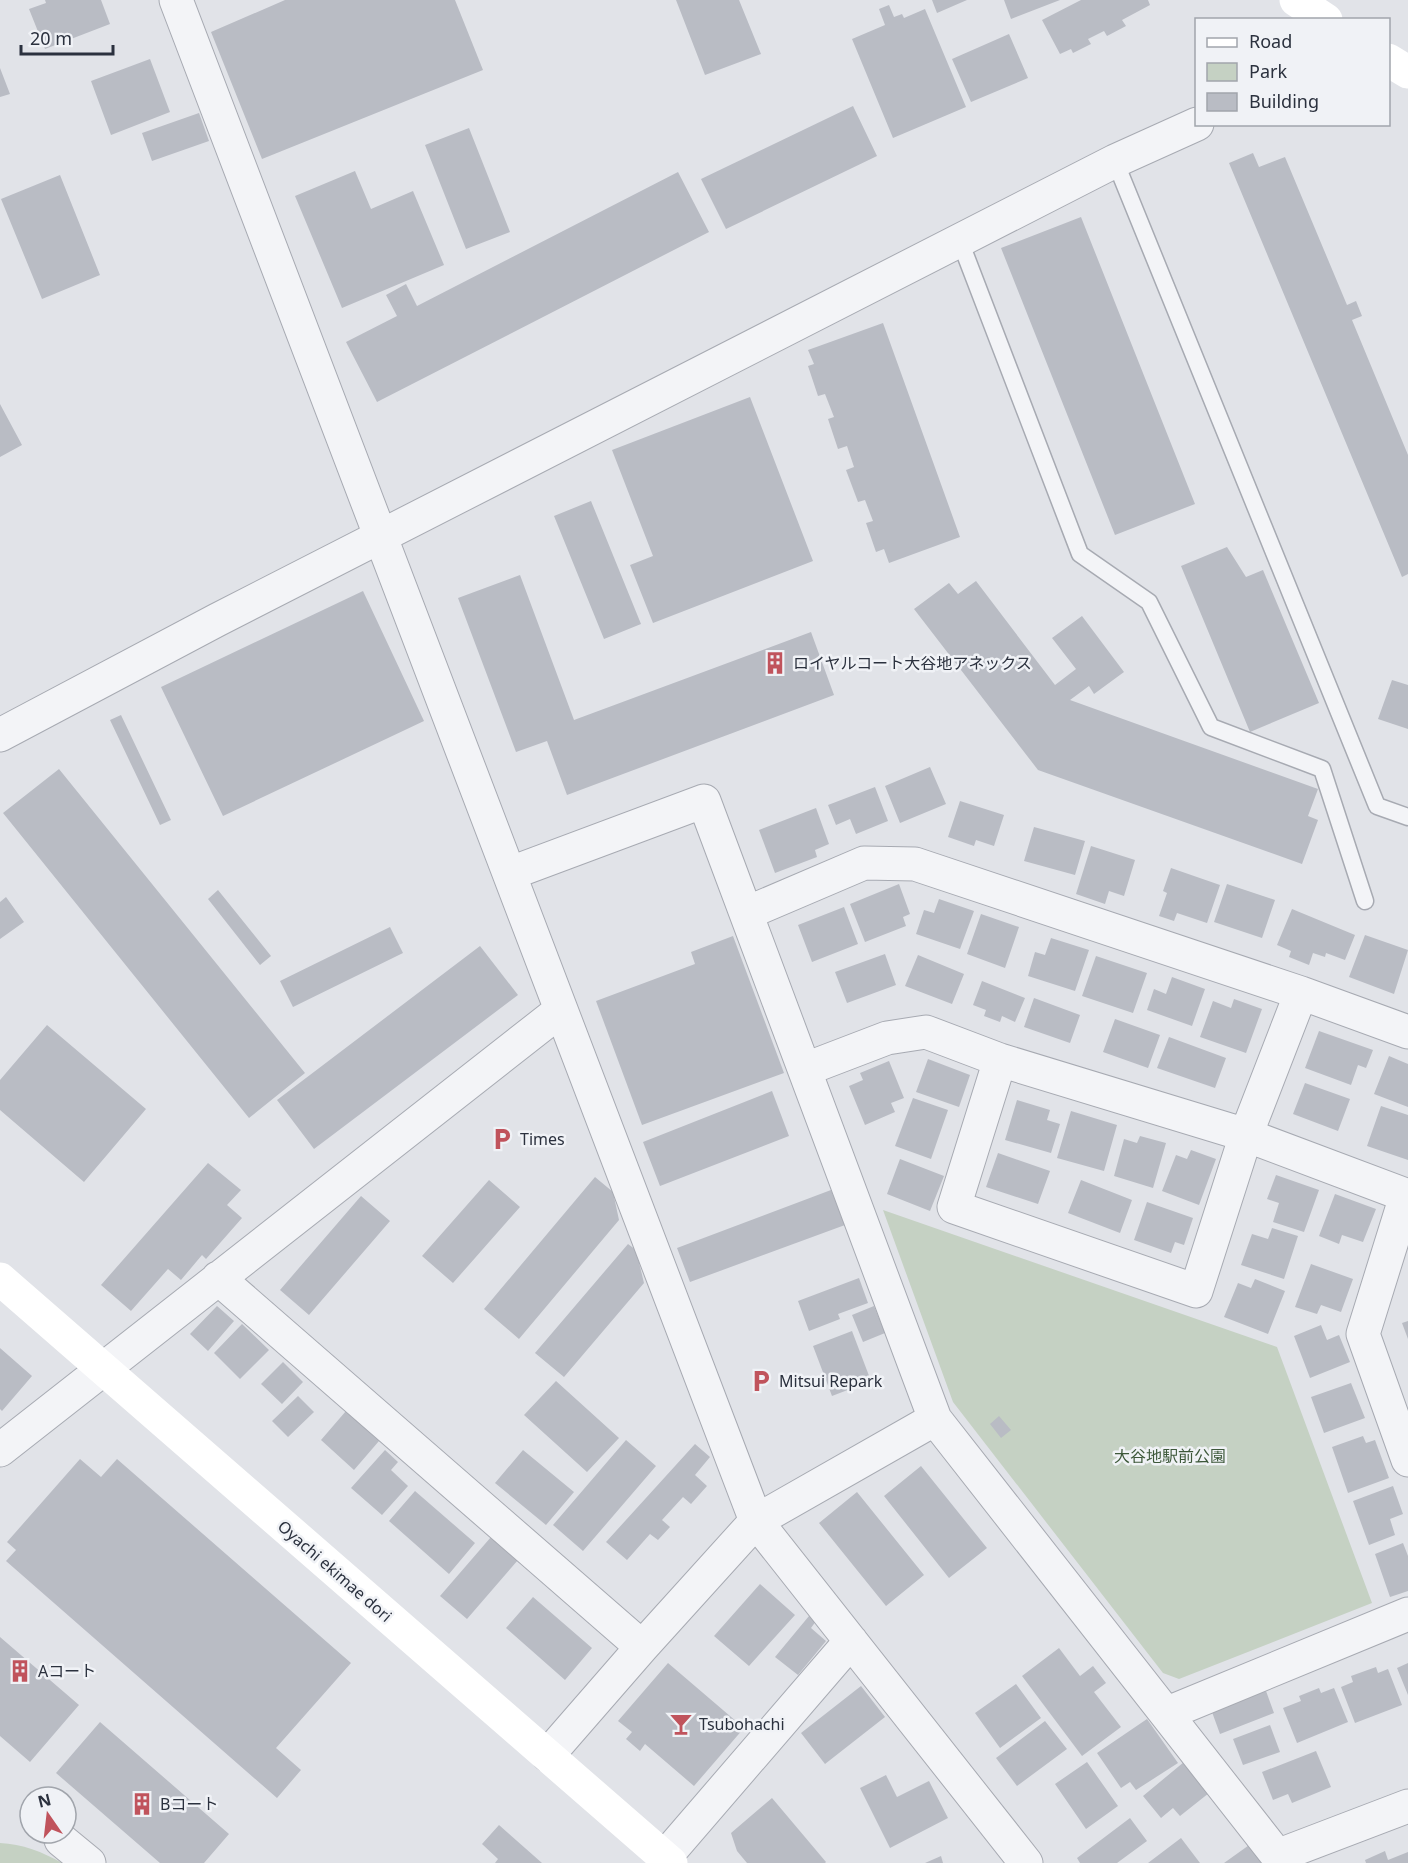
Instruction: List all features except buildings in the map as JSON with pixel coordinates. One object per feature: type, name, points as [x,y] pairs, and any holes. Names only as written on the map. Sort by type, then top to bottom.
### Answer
[{"type":"street","points":[[176,0],[511,873],[756,1521],[1026,1863]]},
{"type":"street","points":[[1296,0],[1323,18]]},
{"type":"street","points":[[0,735],[217,620],[376,524],[960,241],[1115,161],[1195,125]]},
{"type":"street","points":[[511,873],[704,801],[935,1419],[1168,1713],[1280,1859],[1408,1806]]},
{"type":"street","points":[[747,913],[864,863],[915,864],[1301,993],[1408,1032]]},
{"type":"street","points":[[1000,1060],[954,1207],[1196,1291],[1246,1135],[1301,993]]},
{"type":"street","points":[[0,1450],[561,1010]]},
{"type":"street","points":[[806,1069],[887,1038],[926,1032],[1000,1060],[1246,1135],[1407,1196],[1363,1334],[1408,1460]]},
{"type":"street","points":[[218,1278],[642,1647]]},
{"type":"street","name":"Oyachi ekimae dori","points":[[0,1279],[74,1342],[101,1370],[668,1860]]},
{"type":"street","points":[[548,1755],[756,1521],[935,1419]]},
{"type":"street","points":[[1168,1713],[1408,1614]]},
{"type":"street","points":[[668,1860],[851,1641]]},
{"type":"street","points":[[67,1845],[88,1863]]},
{"type":"lane","points":[[1115,161],[1377,806],[1408,817]]},
{"type":"lane","points":[[960,241],[1080,554],[1149,602],[1211,728],[1322,769],[1365,901]]},
{"type":"green space","name":"大谷地駅前公園","points":[[883,1210],[1277,1347],[1372,1603],[1179,1679],[1163,1673],[953,1402]]},
{"type":"green space","points":[[0,1843],[32,1849],[62,1863],[0,1863]]},
{"type":"place","name":"ロイヤルコート大谷地アネックス","points":[[775,663]]},
{"type":"place","name":"Times","points":[[502,1139]]},
{"type":"place","name":"Mitsui Repark","points":[[761,1381]]},
{"type":"place","name":"Aコート","points":[[20,1671]]},
{"type":"place","name":"Tsubohachi","points":[[681,1724]]},
{"type":"place","name":"Bコート","points":[[142,1804]]}]
